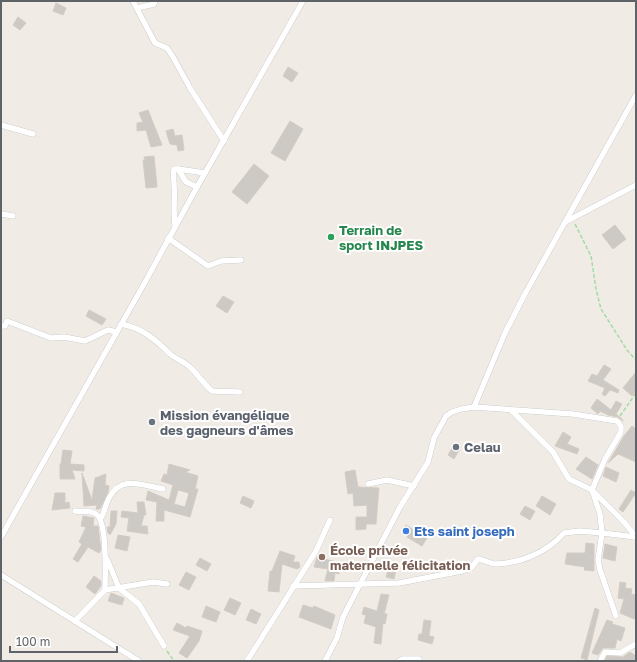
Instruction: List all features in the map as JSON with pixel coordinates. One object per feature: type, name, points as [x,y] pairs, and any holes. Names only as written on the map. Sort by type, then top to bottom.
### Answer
[{"type":"street","points":[[133,1],[155,43],[167,48],[190,88],[224,140]]},
{"type":"street","points":[[137,8],[154,4],[155,1]]},
{"type":"street","points":[[1,537],[144,284],[197,186],[303,1]]},
{"type":"street","points":[[474,408],[505,333],[636,95]]},
{"type":"street","points":[[1,124],[33,134]]},
{"type":"street","points":[[175,226],[174,183],[172,176],[174,169],[205,173]]},
{"type":"street","points":[[178,169],[186,182],[197,186]]},
{"type":"street","points":[[569,219],[636,185]]},
{"type":"street","points":[[1,214],[13,216]]},
{"type":"street","points":[[168,238],[208,266],[221,261],[242,260]]},
{"type":"street","points":[[1,326],[5,326],[7,321],[51,338],[64,337],[85,341],[108,330],[117,332]]},
{"type":"street","points":[[121,324],[141,329],[165,348],[171,355],[192,368],[212,391],[240,392]]},
{"type":"street","points":[[325,661],[337,638],[344,617],[400,507],[428,462],[434,438],[446,416],[461,409],[474,408],[573,414],[616,421],[621,426],[621,432],[604,459],[592,490],[600,514],[602,533],[598,560],[616,616]]},
{"type":"street","points":[[511,410],[553,452],[569,479],[592,490],[624,522],[636,537]]},
{"type":"street","points":[[368,484],[386,480],[414,486]]},
{"type":"street","points":[[100,518],[106,511],[108,499],[117,486],[126,483],[163,488]]},
{"type":"street","points":[[75,512],[90,512],[96,514],[100,518],[106,555],[105,590]]},
{"type":"street","points":[[247,661],[316,551],[330,520]]},
{"type":"street","points":[[293,586],[399,583],[462,571],[471,568],[478,559],[495,564],[531,557],[555,543],[564,533],[580,531],[636,537]]},
{"type":"street","points":[[106,555],[119,588],[138,604],[164,646]]},
{"type":"street","points":[[1,575],[139,661]]},
{"type":"street","points":[[75,621],[105,590],[153,582],[167,584]]},
{"type":"street","points":[[600,661],[605,652],[620,653],[636,644]]},
{"type":"street","points":[[399,661],[403,659],[419,659]]},
{"type":"path","points":[[569,219],[591,256],[596,289],[601,309],[627,350],[636,360]]},
{"type":"path","points":[[616,421],[636,393]]},
{"type":"path","points":[[164,646],[174,661]]},
{"type":"building","points":[[56,3],[66,8],[63,15],[53,11]]},
{"type":"building","points":[[18,17],[26,23],[20,30],[13,25]]},
{"type":"building","points":[[288,67],[298,73],[292,82],[283,76]]},
{"type":"building","points":[[148,110],[162,145],[151,147],[146,130],[137,131],[137,123],[143,122],[139,113]]},
{"type":"building","points":[[290,121],[303,129],[285,161],[271,153]]},
{"type":"building","points":[[173,129],[175,136],[182,135],[184,150],[178,151],[177,145],[170,144],[166,131]]},
{"type":"building","points":[[154,156],[157,187],[146,188],[143,160],[145,160],[144,157]]},
{"type":"building","points":[[254,164],[269,176],[247,204],[232,192]]},
{"type":"building","points":[[615,225],[626,239],[613,249],[602,235]]},
{"type":"building","points":[[223,296],[234,302],[227,313],[216,306]]},
{"type":"building","points":[[89,310],[106,319],[102,325],[86,316]]},
{"type":"building","points":[[604,365],[611,369],[603,380],[619,390],[618,393],[610,390],[605,396],[602,394],[605,388],[588,381],[592,374],[597,376]]},
{"type":"building","points":[[636,372],[636,391],[632,396],[623,388]]},
{"type":"building","points":[[597,399],[611,410],[616,401],[622,404],[616,414],[623,421],[618,417],[608,415],[600,411],[598,414],[591,408]]},
{"type":"building","points":[[632,426],[636,429],[636,462],[618,454],[608,463],[624,436]]},
{"type":"building","points":[[563,432],[571,437],[567,444],[579,449],[577,454],[555,446]]},
{"type":"building","points":[[455,443],[461,447],[454,459],[448,455]]},
{"type":"building","points":[[63,450],[72,451],[70,464],[84,465],[84,471],[72,470],[75,479],[60,479],[60,464]]},
{"type":"building","points":[[586,457],[598,465],[592,479],[576,469]]},
{"type":"building","points":[[169,464],[190,470],[185,472],[198,476],[195,489],[198,489],[190,517],[164,510],[164,521],[156,521],[157,502],[146,500],[148,491],[169,500],[173,485],[161,481],[164,474],[167,475]],"holes":[[[178,490],[189,493],[185,507],[174,504]]]},
{"type":"building","points":[[606,467],[619,473],[616,482],[603,476]]},
{"type":"building","points":[[355,470],[358,487],[379,488],[376,524],[366,524],[366,529],[356,530],[356,517],[367,517],[367,505],[354,506],[353,493],[348,494],[345,472]]},
{"type":"building","points":[[82,473],[92,500],[95,478],[106,474],[105,485],[109,486],[108,492],[100,509],[96,509],[97,505],[84,506]]},
{"type":"building","points":[[631,490],[636,493],[623,512],[619,509]]},
{"type":"building","points":[[55,493],[65,493],[65,503],[69,502],[70,508],[52,510]]},
{"type":"building","points":[[243,496],[254,501],[251,508],[240,503]]},
{"type":"building","points":[[542,496],[556,504],[550,515],[536,506]]},
{"type":"building","points":[[137,502],[144,502],[146,515],[144,515],[141,526],[147,526],[148,534],[127,531],[129,518],[121,517],[122,511],[138,513]]},
{"type":"building","points":[[525,506],[535,511],[530,520],[520,514]]},
{"type":"building","points":[[111,511],[117,511],[116,524],[110,535],[107,527],[110,527]]},
{"type":"building","points":[[83,516],[94,518],[93,526],[98,526],[101,550],[99,553],[88,547],[78,562],[73,559],[82,544],[79,542],[86,527],[81,526]]},
{"type":"building","points":[[406,525],[427,538],[422,546],[407,537],[408,535],[402,531]]},
{"type":"building","points":[[118,535],[130,537],[127,551],[115,548]]},
{"type":"building","points":[[586,543],[594,544],[594,571],[584,570],[585,567],[565,564],[567,553],[585,553]]},
{"type":"building","points":[[605,544],[617,547],[615,561],[603,558]]},
{"type":"building","points":[[280,551],[295,556],[293,562],[299,562],[300,567],[297,569],[282,564],[279,592],[268,591],[270,571],[272,571]]},
{"type":"building","points":[[317,557],[348,565],[347,572],[339,570],[339,574],[335,573],[334,581],[325,581],[328,569],[314,567]]},
{"type":"building","points":[[200,558],[211,564],[207,571],[196,565]]},
{"type":"building","points":[[390,563],[397,565],[394,579],[386,577]]},
{"type":"building","points":[[186,572],[196,577],[189,590],[179,585]]},
{"type":"building","points":[[94,576],[101,581],[101,586],[95,594],[86,587]]},
{"type":"building","points":[[620,582],[626,583],[625,588],[632,589],[631,594],[636,595],[636,617],[634,619],[620,613],[624,599],[618,598]]},
{"type":"building","points":[[111,593],[124,598],[122,605],[108,601]]},
{"type":"building","points":[[381,594],[389,595],[384,614],[387,614],[385,624],[383,623],[381,644],[374,643],[376,627],[364,623],[366,615],[362,614],[364,607],[377,611]]},
{"type":"building","points":[[230,598],[241,603],[235,615],[224,610]]},
{"type":"building","points":[[303,605],[313,608],[314,606],[335,615],[331,629],[299,617]]},
{"type":"building","points":[[206,606],[220,612],[216,622],[202,617]]},
{"type":"building","points":[[595,608],[599,610],[587,660],[581,658]]},
{"type":"building","points":[[251,609],[261,614],[256,624],[246,620]]},
{"type":"building","points":[[424,620],[431,621],[429,636],[434,637],[432,644],[418,640],[419,634],[422,634]]},
{"type":"building","points":[[607,620],[613,622],[612,624],[625,628],[621,641],[617,639],[615,648],[603,648],[598,655],[592,653]]},
{"type":"building","points":[[177,623],[186,628],[187,626],[202,631],[199,641],[187,658],[179,653],[190,636],[173,630]]},
{"type":"building","points":[[630,652],[636,656],[636,661],[605,661],[607,656],[623,657]]},
{"type":"place","name":"Terrain de sport INJPES","points":[[331,237]]},
{"type":"place","name":"Mission évangélique des gagneurs d'âmes","points":[[152,422]]},
{"type":"place","name":"Celau","points":[[456,447]]},
{"type":"place","name":"Ets saint joseph","points":[[406,531]]},
{"type":"place","name":"École privée maternelle félicitation","points":[[322,557]]}]
